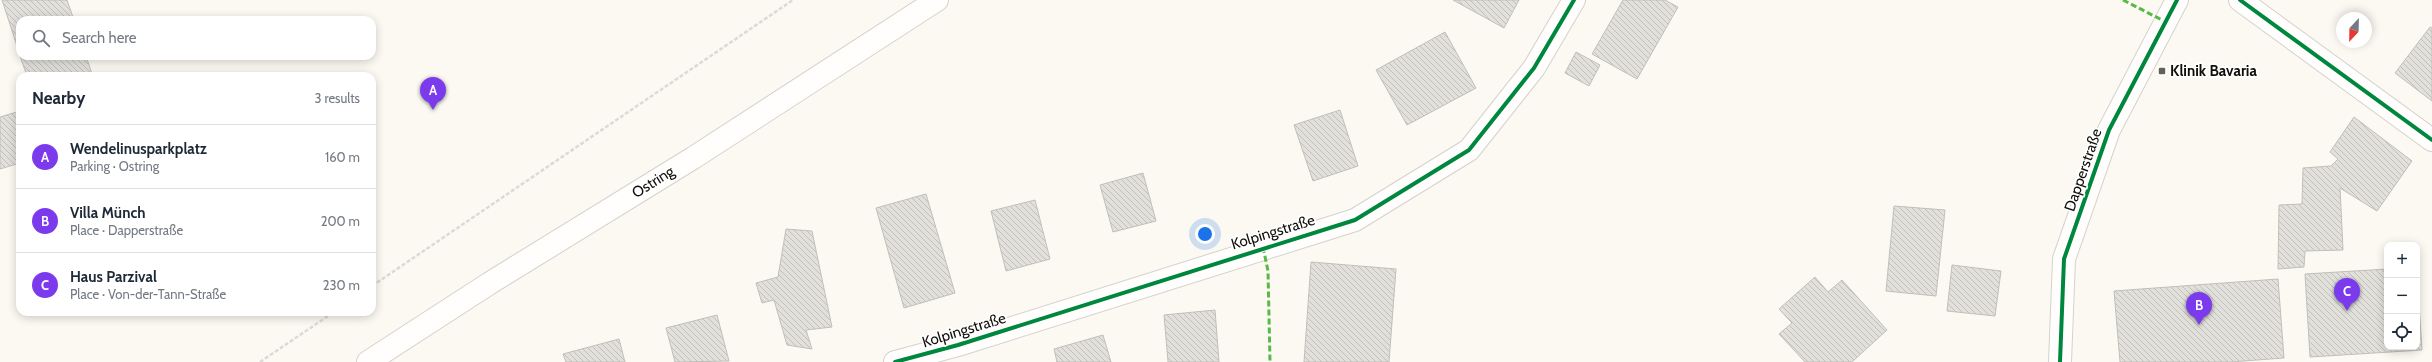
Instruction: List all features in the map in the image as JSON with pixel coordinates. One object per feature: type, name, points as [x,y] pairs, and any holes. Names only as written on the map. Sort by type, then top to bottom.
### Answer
[{"type":"street","name":"Ostring","points":[[368,362],[490,283],[693,158],[937,0]]},
{"type":"street","name":"Kolpingstraße","points":[[895,362],[958,345],[1355,220],[1469,150],[1534,68],[1574,0]]},
{"type":"street","name":"Dapperstraße","points":[[2060,362],[2064,259],[2109,130],[2177,0]]},
{"type":"street","points":[[2240,0],[2432,140]]},
{"type":"path","points":[[376,283],[793,0]]},
{"type":"path","points":[[260,362],[328,316]]},
{"type":"building","points":[[2,0],[67,0],[73,16],[16,16],[16,43]]},
{"type":"building","points":[[1453,0],[1519,0],[1504,28]]},
{"type":"building","points":[[1623,0],[1665,0],[1678,7],[1637,79],[1592,54]]},
{"type":"building","points":[[2430,27],[2432,28],[2432,101],[2395,73]]},
{"type":"building","points":[[1445,32],[1476,88],[1407,125],[1376,70]]},
{"type":"building","points":[[1576,52],[1600,65],[1589,86],[1565,73]]},
{"type":"building","points":[[21,60],[87,60],[91,72],[26,72]]},
{"type":"building","points":[[1340,110],[1358,166],[1313,181],[1294,125]]},
{"type":"building","points":[[16,112],[16,164],[0,169],[0,117]]},
{"type":"building","points":[[2354,117],[2412,161],[2377,211],[2340,188],[2343,250],[2305,251],[2304,267],[2278,269],[2279,205],[2302,204],[2303,168],[2331,166],[2338,159],[2330,152]]},
{"type":"building","points":[[1143,173],[1156,221],[1113,232],[1100,185]]},
{"type":"building","points":[[926,194],[955,293],[904,308],[876,208]]},
{"type":"building","points":[[1035,200],[1050,259],[1006,271],[991,211]]},
{"type":"building","points":[[1894,206],[1945,210],[1936,296],[1886,291]]},
{"type":"building","points":[[786,229],[812,231],[832,327],[806,330],[812,349],[787,345],[774,300],[762,303],[756,283],[778,277]]},
{"type":"building","points":[[1311,262],[1396,269],[1389,362],[1304,362]]},
{"type":"building","points":[[1952,265],[2001,271],[1995,316],[1947,311]]},
{"type":"building","points":[[2384,269],[2384,350],[2420,350],[2420,319],[2422,350],[2310,357],[2305,274]]},
{"type":"building","points":[[1815,277],[1828,292],[1842,280],[1887,330],[1852,362],[1805,362],[1779,334],[1792,323],[1779,309]]},
{"type":"building","points":[[2278,279],[2284,358],[2230,362],[2120,362],[2114,291]]},
{"type":"building","points":[[1215,310],[1219,362],[1168,362],[1164,315]]},
{"type":"building","points":[[717,315],[729,361],[675,362],[666,328]]},
{"type":"building","points":[[1103,335],[1111,362],[1057,362],[1054,349]]},
{"type":"building","points":[[619,339],[625,362],[566,362],[563,354]]},
{"type":"marked path","points":[[2123,0],[2164,21]]},
{"type":"marked path","points":[[1263,247],[1268,271],[1270,362]]},
{"type":"cycle path","points":[[895,362],[958,345],[1355,220],[1469,150],[1534,68],[1574,0]]},
{"type":"cycle path","points":[[2060,362],[2064,259],[2109,130],[2177,0]]},
{"type":"cycle path","points":[[2240,0],[2432,140]]},
{"type":"place","name":"Klinik Bavaria","points":[[2162,71]]},
{"type":"place","name":"Wendelinusparkplatz","points":[[433,110]]},
{"type":"place","name":"Haus Parzival","points":[[2347,311]]},
{"type":"place","name":"Villa Münch","points":[[2199,325]]}]
